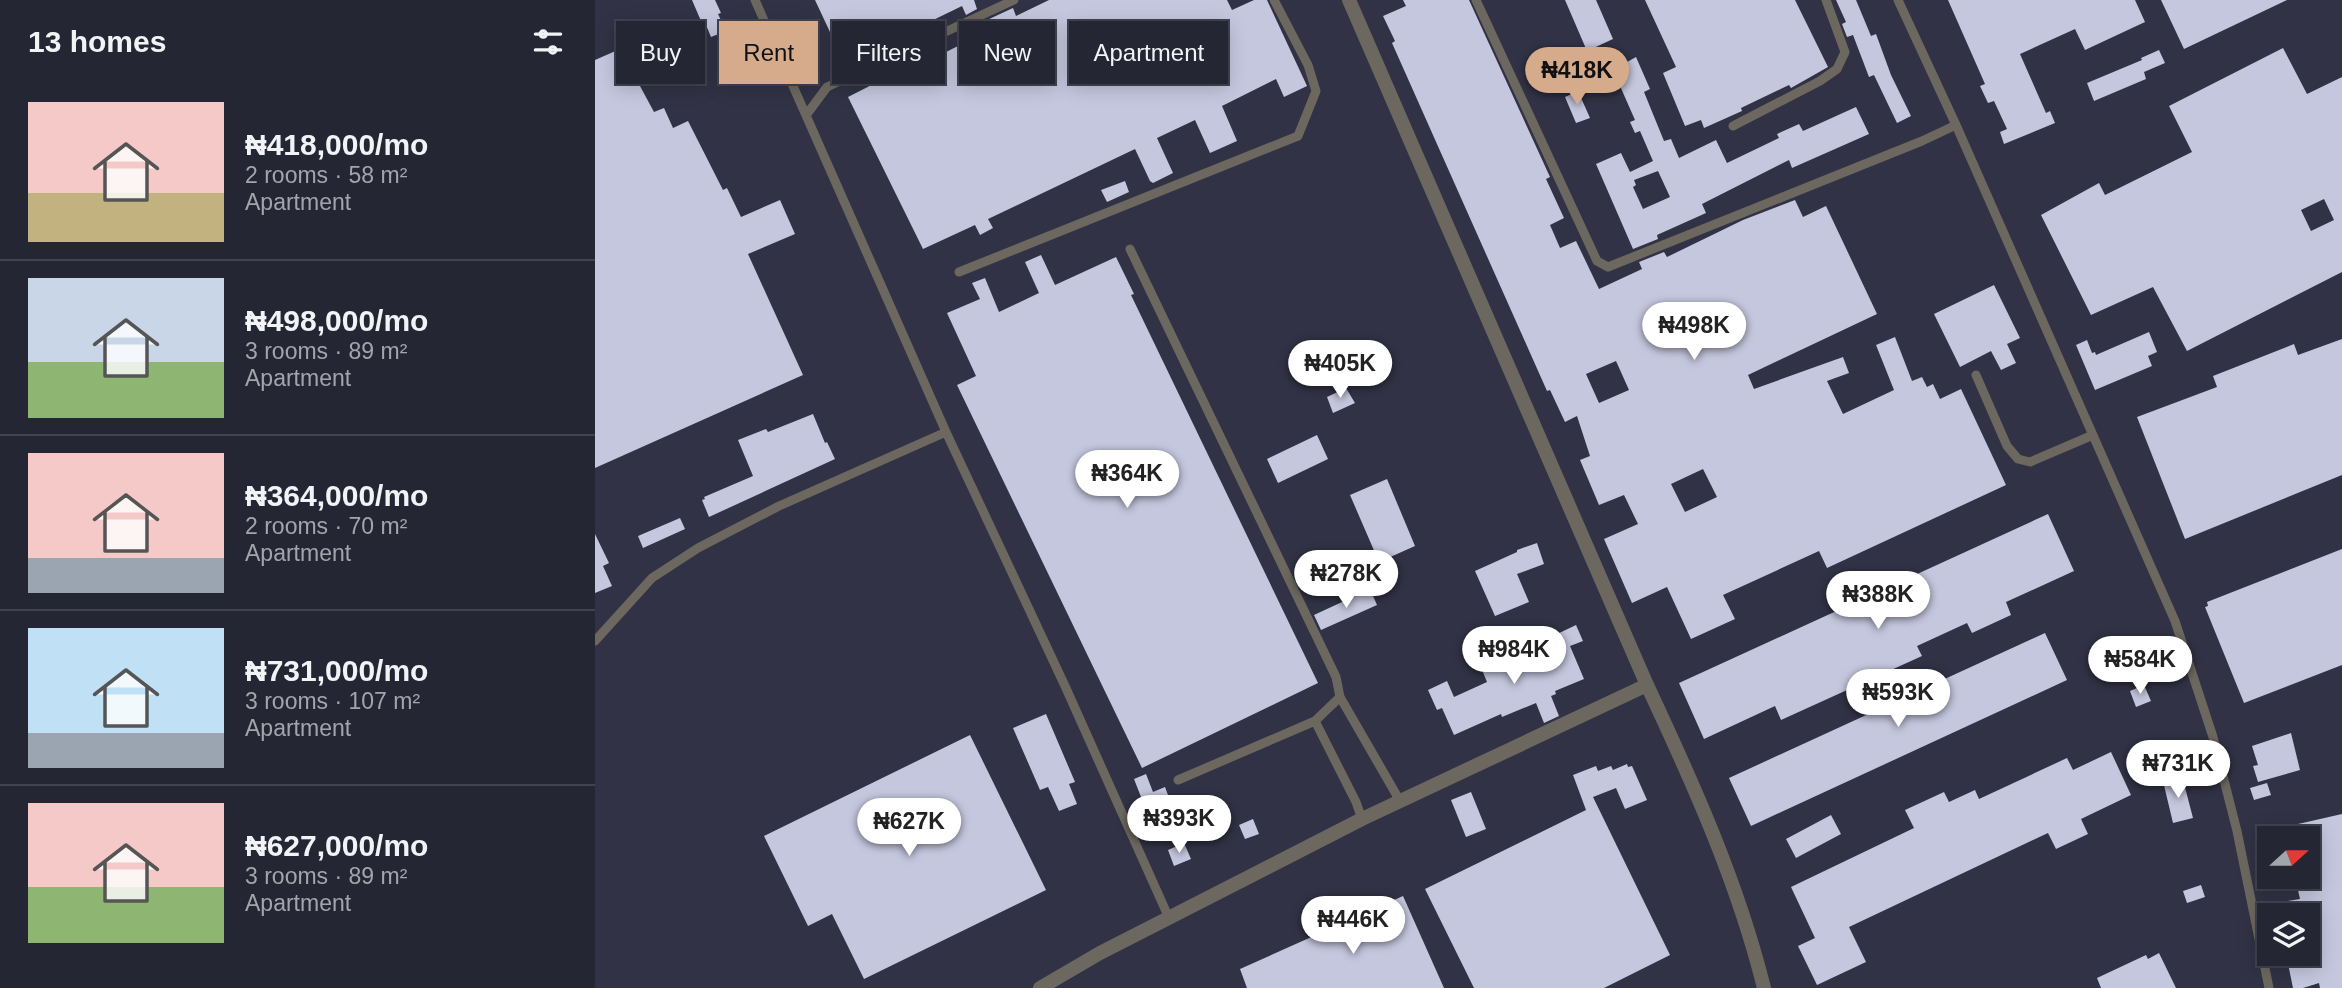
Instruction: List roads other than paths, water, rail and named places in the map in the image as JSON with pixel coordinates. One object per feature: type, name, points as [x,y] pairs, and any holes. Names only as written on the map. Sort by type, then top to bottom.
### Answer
[{"type":"street","points":[[1349,0],[1647,685],[1693,783],[1753,941],[1764,988]]},
{"type":"street","points":[[1040,988],[1100,953],[1362,819],[1647,685]]},
{"type":"lane","points":[[756,0],[946,432],[1169,918]]},
{"type":"lane","points":[[807,114],[827,87],[1014,0]]},
{"type":"lane","points":[[959,272],[1298,136],[1315,91],[1308,65],[1274,0]]},
{"type":"lane","points":[[1476,0],[1597,261],[1608,267],[1956,125]]},
{"type":"lane","points":[[1733,126],[1837,69],[1845,52],[1826,0]]},
{"type":"lane","points":[[1898,1],[1956,125],[2175,621],[2213,737],[2237,831],[2269,988]]},
{"type":"lane","points":[[1130,249],[1336,677],[1340,697],[1400,801]]},
{"type":"lane","points":[[1976,375],[2007,446],[2018,459],[2030,462],[2092,435]]},
{"type":"lane","points":[[595,641],[652,578],[698,548],[779,506],[946,432]]},
{"type":"lane","points":[[1178,780],[1315,721],[1340,697]]},
{"type":"lane","points":[[1315,721],[1362,819]]}]
